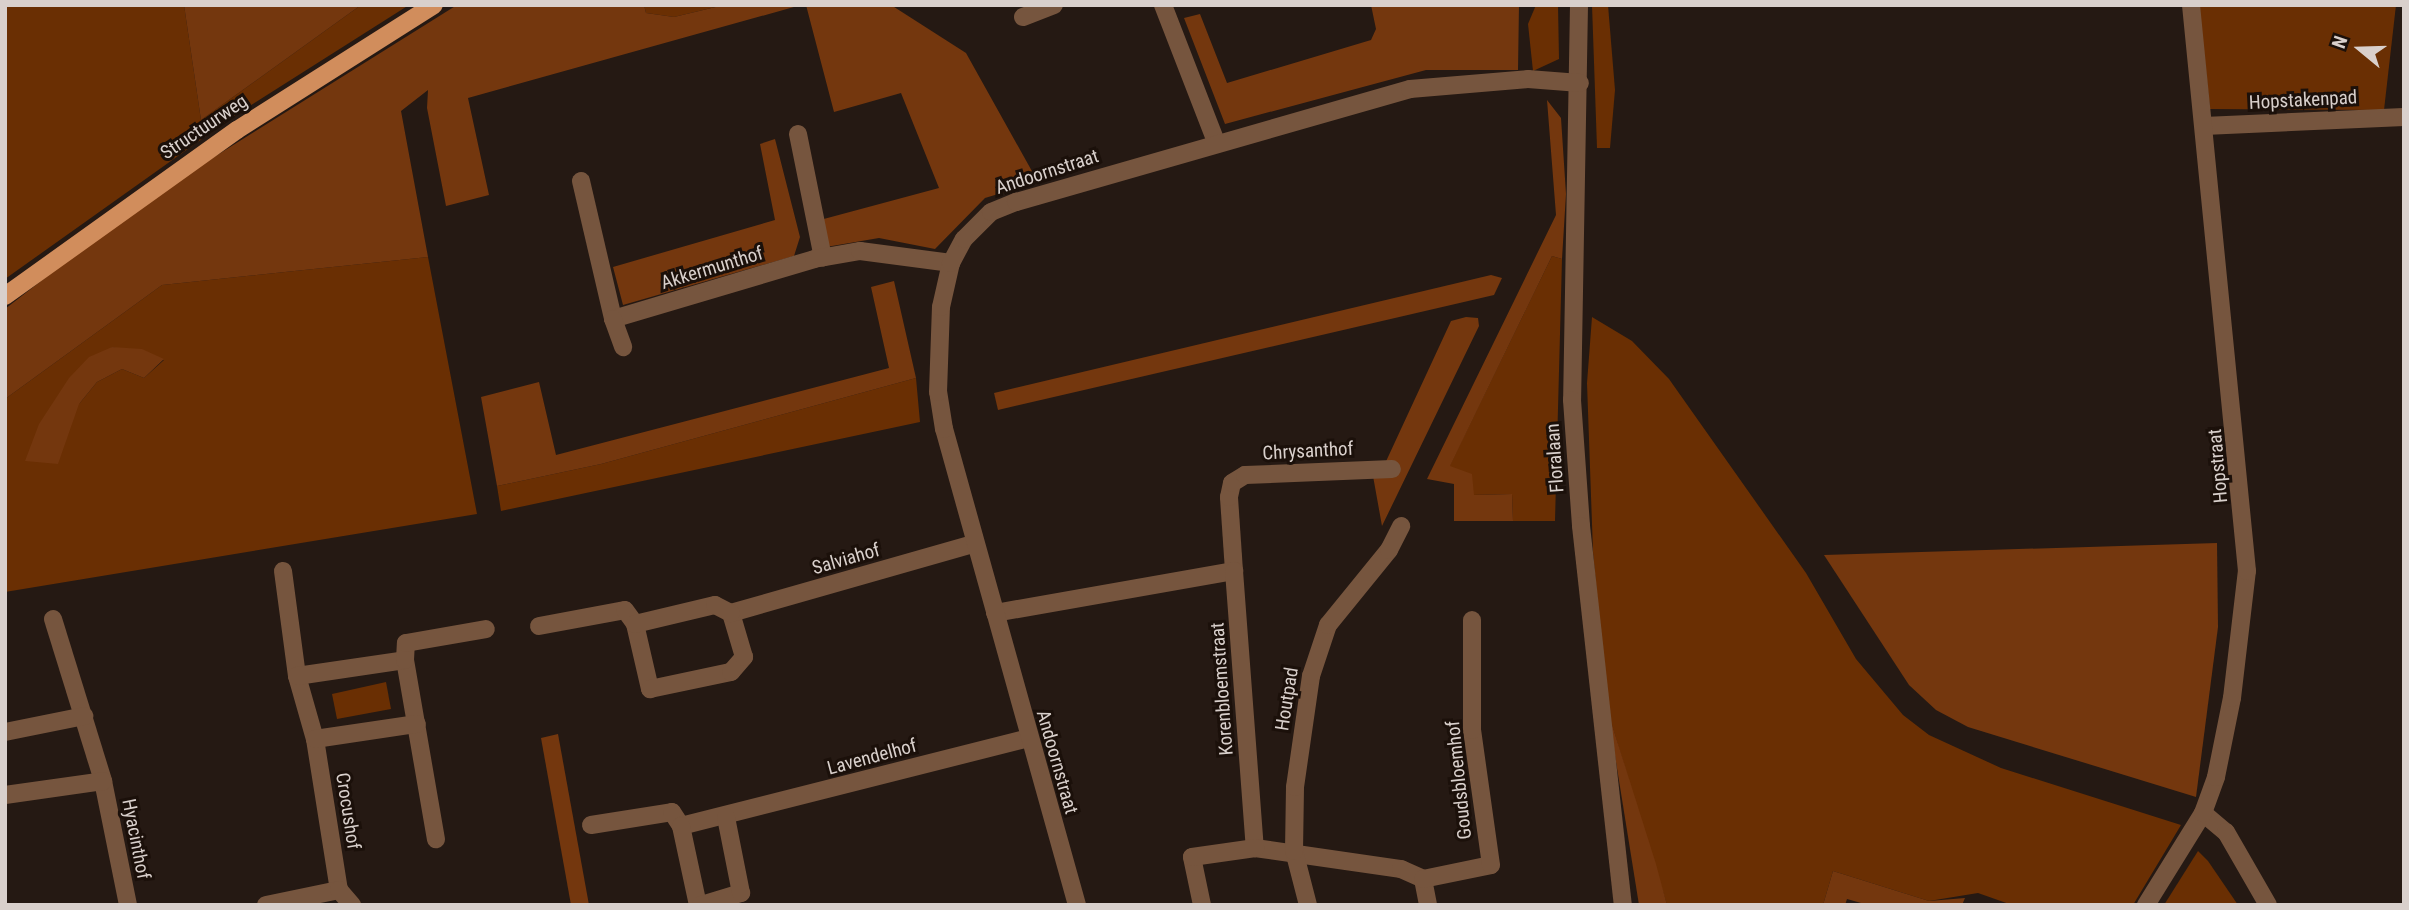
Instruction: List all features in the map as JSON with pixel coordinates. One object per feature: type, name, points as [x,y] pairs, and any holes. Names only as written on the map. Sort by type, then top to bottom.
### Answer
[{"type":"main road","name":"Structuurweg","points":[[5,296],[215,145],[435,5]]},
{"type":"street","points":[[1023,17],[1054,5]]},
{"type":"street","points":[[1163,5],[1217,144]]},
{"type":"street","name":"Floralaan","points":[[1578,5],[1580,83],[1572,400],[1581,526],[1623,905]]},
{"type":"street","name":"Hopstraat","points":[[2146,905],[2203,813],[2232,698],[2247,571],[2191,5]]},
{"type":"street","name":"Andoornstraat","points":[[1077,905],[973,544],[938,392],[941,307],[951,263],[976,224],[991,212],[1217,144],[1410,89],[1528,79],[1580,83]]},
{"type":"street","name":"Hopstakenpad","points":[[2204,126],[2404,117]]},
{"type":"street","points":[[799,134],[823,258]]},
{"type":"street","points":[[581,181],[613,319],[623,347]]},
{"type":"street","name":"Akkermunthof","points":[[613,319],[823,258],[860,251],[951,263]]},
{"type":"street","name":"Chrysanthof","points":[[1234,571],[1228,497],[1232,483],[1245,475],[1392,468]]},
{"type":"street","name":"Houtpad","points":[[1308,905],[1294,851],[1295,787],[1319,643],[1337,610],[1389,550],[1401,526]]},
{"type":"street","name":"Salviahof","points":[[635,624],[715,605],[732,613],[973,544]]},
{"type":"street","name":"Crocushof","points":[[283,571],[297,676],[315,739],[339,890]]},
{"type":"street","points":[[995,613],[1234,571]]},
{"type":"street","name":"Korenbloemstraat","points":[[1234,571],[1255,848]]},
{"type":"street","points":[[539,626],[625,610],[635,624],[650,689],[731,672],[744,657],[732,613]]},
{"type":"street","name":"Hyacinthof","points":[[53,619],[103,780],[128,905]]},
{"type":"street","name":"Goudsbloemhof","points":[[1423,879],[1491,865],[1472,730],[1472,620]]},
{"type":"street","points":[[436,839],[405,660],[406,643],[486,629]]},
{"type":"street","points":[[297,676],[405,660]]},
{"type":"street","points":[[5,732],[83,716]]},
{"type":"street","points":[[315,739],[417,724]]},
{"type":"street","name":"Lavendelhof","points":[[681,826],[726,817],[1028,738]]},
{"type":"street","name":"Hyacinthof","points":[[5,795],[103,780]]},
{"type":"street","points":[[591,825],[672,812],[681,826],[700,905],[741,893],[726,817]]},
{"type":"street","points":[[2203,813],[2226,832],[2268,905]]},
{"type":"street","points":[[1202,905],[1192,857],[1255,848],[1385,864],[1423,879],[1428,905]]},
{"type":"street","points":[[266,905],[339,890],[352,905]]},
{"type":"shaded area","points":[[5,5],[184,5],[201,120],[361,5],[409,5],[237,114],[5,279]]},
{"type":"shaded area","points":[[184,5],[361,5],[201,120]]},
{"type":"shaded area","points":[[457,5],[644,5],[646,13],[674,17],[724,5],[801,5],[468,98],[489,195],[446,206],[427,108],[428,90],[401,111],[428,257],[162,285],[5,399],[5,309],[144,201]]},
{"type":"shaded area","points":[[644,5],[724,5],[674,17],[646,13]]},
{"type":"shaded area","points":[[806,5],[891,5],[966,53],[1038,182],[985,198],[935,249],[879,238],[826,247],[820,220],[939,188],[901,93],[834,112]]},
{"type":"shaded area","points":[[1371,5],[1519,5],[1518,70],[1426,70],[1225,124],[1184,18],[1200,14],[1227,83],[1371,40],[1376,29]]},
{"type":"shaded area","points":[[1536,5],[1558,5],[1559,59],[1533,71],[1528,24]]},
{"type":"shaded area","points":[[1592,5],[1608,5],[1615,90],[1610,148],[1597,148]]},
{"type":"shaded area","points":[[2199,5],[2396,5],[2384,110],[2210,109]]},
{"type":"shaded area","points":[[1547,100],[1561,118],[1566,194],[1562,259],[1552,256],[1450,466],[1472,474],[1474,495],[1512,494],[1513,521],[1454,521],[1454,484],[1427,479],[1556,215]]},
{"type":"shaded area","points":[[775,139],[800,237],[794,256],[623,305],[613,267],[775,220],[760,144]]},
{"type":"shaded area","points":[[1552,256],[1562,259],[1555,521],[1513,521],[1512,494],[1473,495],[1449,467]]},
{"type":"shaded area","points":[[428,257],[477,514],[5,592],[5,399],[162,285]],"holes":[[[112,347],[164,360],[144,378],[122,369],[97,382],[79,404]]]},
{"type":"shaded area","points":[[1491,275],[1502,278],[1494,295],[998,410],[994,393]]},
{"type":"shaded area","points":[[894,281],[916,378],[601,464],[497,486],[481,397],[539,382],[556,455],[889,368],[871,287]]},
{"type":"shaded area","points":[[1466,317],[1478,318],[1479,326],[1382,526],[1373,476],[1382,470],[1451,321]]},
{"type":"shaded area","points":[[1592,317],[1632,341],[1669,379],[1806,573],[1856,659],[1903,715],[1929,735],[2001,768],[2181,825],[2133,905],[2012,905],[1978,893],[1929,901],[1833,871],[1823,905],[1667,905],[1608,712],[1593,552],[1587,383]]},
{"type":"shaded area","points":[[112,347],[142,349],[164,359],[144,378],[122,369],[97,382],[79,404],[58,464],[25,461],[39,424],[69,378],[89,357]]},
{"type":"shaded area","points":[[916,378],[920,422],[501,511],[497,486],[601,464]]},
{"type":"shaded area","points":[[2217,543],[2218,627],[2196,797],[1968,727],[1936,710],[1909,685],[1824,555]]},
{"type":"shaded area","points":[[386,682],[391,709],[337,719],[332,694]]},
{"type":"shaded area","points":[[1608,712],[1656,864],[1667,905],[1639,905]]},
{"type":"shaded area","points":[[558,734],[589,905],[571,905],[541,738]]},
{"type":"shaded area","points":[[2198,851],[2208,861],[2238,905],[2164,905]]},
{"type":"shaded area","points":[[1833,871],[1929,901],[1965,898],[1962,905],[1868,905],[1847,899],[1845,905],[1823,905]]}]
